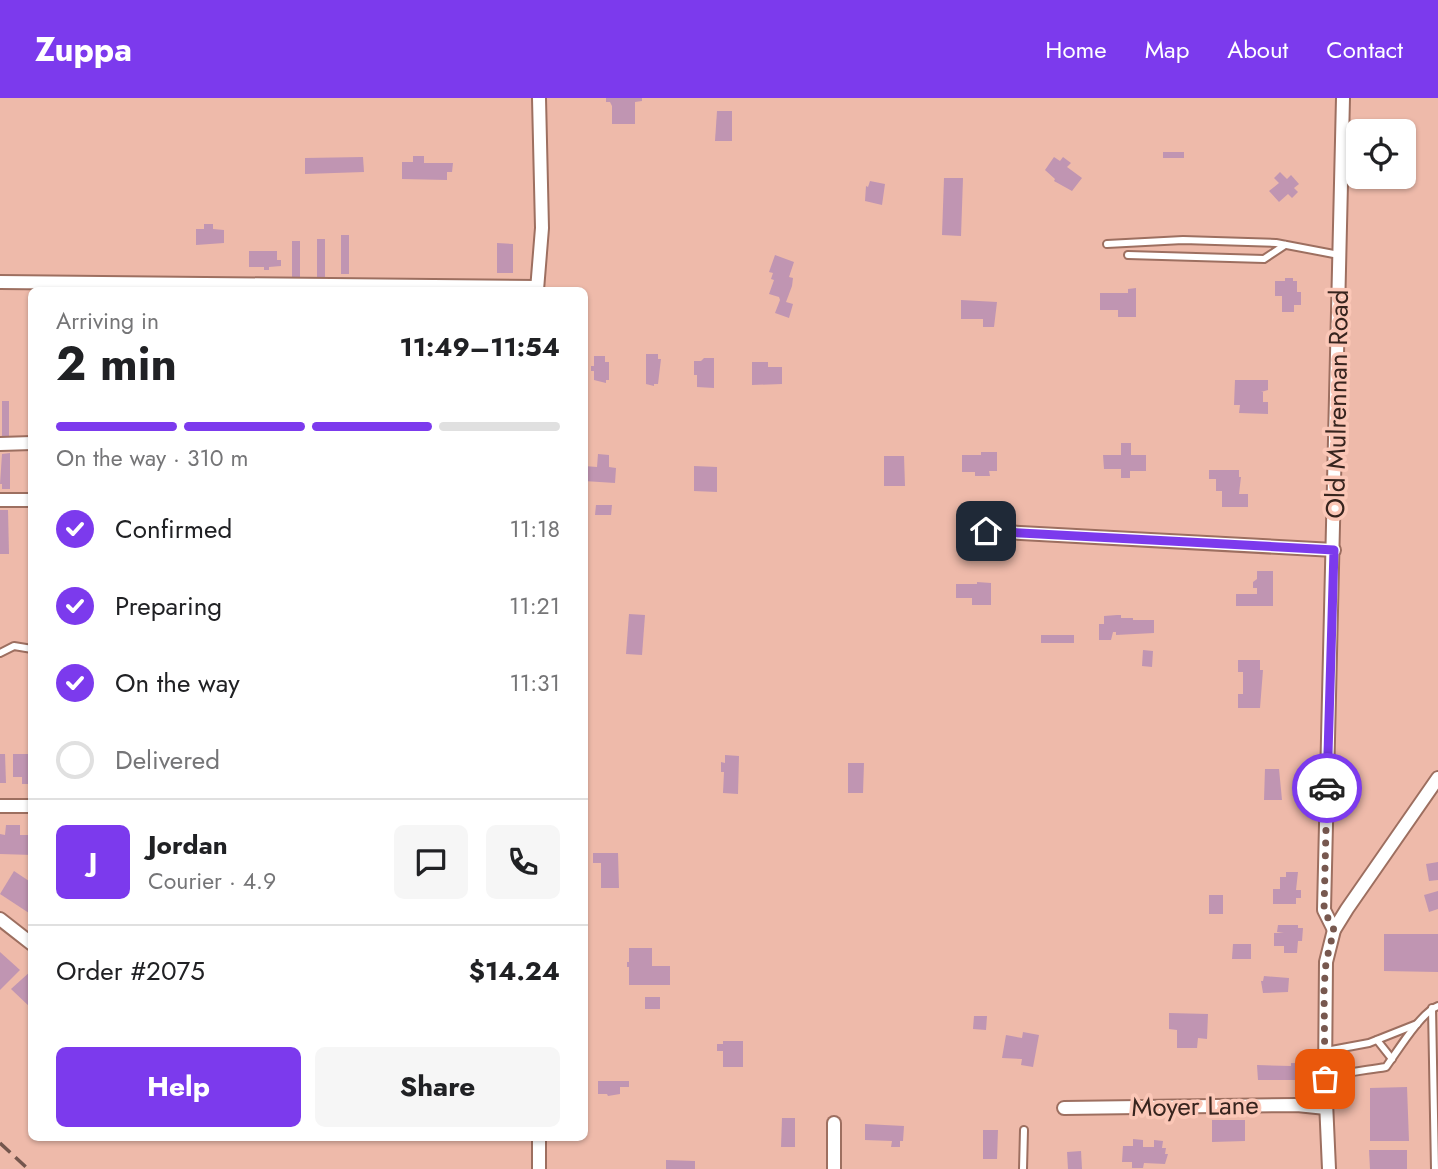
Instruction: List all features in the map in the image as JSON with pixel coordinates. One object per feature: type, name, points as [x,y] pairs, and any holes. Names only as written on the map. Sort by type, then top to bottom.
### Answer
[{"type":"street","points":[[537,287],[542,228],[539,98]]},
{"type":"street","name":"Old Mulrennan Road","points":[[1329,1169],[1325,1079],[1326,962],[1334,930],[1324,910],[1343,98]]},
{"type":"street","points":[[0,282],[384,287]]},
{"type":"street","points":[[0,444],[28,443]]},
{"type":"street","points":[[0,500],[28,500]]},
{"type":"street","points":[[986,531],[1334,550]]},
{"type":"street","points":[[1334,930],[1438,778]]},
{"type":"street","points":[[0,806],[28,806]]},
{"type":"street","points":[[0,919],[28,941]]},
{"type":"street","name":"Moyer Lane","points":[[1064,1108],[1297,1105],[1326,1108]]},
{"type":"street","points":[[834,1123],[834,1169]]},
{"type":"street","points":[[539,1141],[539,1169]]},
{"type":"lane","points":[[1107,244],[1182,240],[1285,245],[1340,256]]},
{"type":"lane","points":[[1128,255],[1264,259],[1285,245]]},
{"type":"lane","points":[[0,653],[14,646],[28,648]]},
{"type":"lane","points":[[1325,1079],[1348,1071],[1386,1067],[1419,1023],[1435,1007]]},
{"type":"lane","points":[[1435,1007],[1435,1169]]},
{"type":"lane","points":[[1326,1051],[1377,1040],[1419,1023]]},
{"type":"lane","points":[[1377,1040],[1392,1059]]},
{"type":"lane","points":[[1023,1169],[1024,1130]]},
{"type":"building","points":[[606,98],[642,98],[642,101],[635,102],[635,124],[612,124],[612,106],[610,102],[606,102]]},
{"type":"building","points":[[717,111],[732,111],[732,141],[715,141]]},
{"type":"building","points":[[1163,152],[1184,152],[1184,158],[1163,158]]},
{"type":"building","points":[[413,156],[424,156],[424,163],[453,163],[452,172],[447,172],[447,180],[402,179],[402,162],[413,162]]},
{"type":"building","points":[[363,157],[364,172],[305,174],[305,158]]},
{"type":"building","points":[[1054,157],[1060,161],[1063,157],[1071,163],[1067,167],[1082,178],[1072,191],[1054,181],[1045,170]]},
{"type":"building","points":[[1280,172],[1287,179],[1291,175],[1299,184],[1294,188],[1298,192],[1292,198],[1288,194],[1279,202],[1269,191],[1279,183],[1274,178]]},
{"type":"building","points":[[944,178],[963,178],[961,236],[942,235]]},
{"type":"building","points":[[870,181],[885,184],[882,205],[865,201],[866,186],[868,187]]},
{"type":"building","points":[[204,224],[213,224],[213,229],[224,230],[224,243],[196,245],[196,229],[204,229]]},
{"type":"building","points":[[341,235],[349,235],[349,274],[341,274]]},
{"type":"building","points":[[317,239],[325,239],[325,278],[317,278]]},
{"type":"building","points":[[292,241],[300,241],[300,280],[292,280]]},
{"type":"building","points":[[497,243],[513,244],[513,273],[497,273]]},
{"type":"building","points":[[249,251],[277,251],[277,260],[281,260],[281,266],[269,267],[269,270],[264,270],[264,267],[249,267]]},
{"type":"building","points":[[775,255],[794,262],[789,277],[793,278],[792,286],[786,302],[793,304],[789,318],[775,313],[780,300],[779,297],[769,294],[774,280],[771,279],[773,273],[769,272]]},
{"type":"building","points":[[1285,278],[1297,281],[1297,292],[1301,292],[1301,305],[1294,305],[1294,312],[1282,312],[1282,296],[1275,296],[1275,281],[1285,281]]},
{"type":"building","points":[[1136,288],[1136,317],[1118,317],[1118,310],[1100,310],[1100,293],[1128,293],[1128,289]]},
{"type":"building","points":[[961,300],[997,302],[994,327],[983,327],[983,319],[961,319]]},
{"type":"building","points":[[646,354],[658,354],[658,359],[661,359],[658,384],[654,386],[646,384]]},
{"type":"building","points":[[594,356],[605,356],[605,362],[609,362],[609,380],[606,380],[606,383],[594,380],[591,366],[594,366]]},
{"type":"building","points":[[714,358],[714,388],[697,387],[694,361]]},
{"type":"building","points":[[752,362],[768,362],[768,367],[782,367],[782,384],[752,385]]},
{"type":"building","points":[[1235,380],[1268,380],[1268,390],[1261,392],[1263,402],[1268,402],[1268,414],[1239,413],[1240,405],[1234,405]]},
{"type":"building","points":[[2,401],[9,401],[9,436],[2,436]]},
{"type":"building","points":[[1121,443],[1131,443],[1131,455],[1146,455],[1146,471],[1130,471],[1130,478],[1121,478],[1121,469],[1104,469],[1103,455],[1121,455]]},
{"type":"building","points":[[981,452],[997,452],[997,471],[989,471],[990,476],[975,476],[975,472],[962,472],[962,455],[981,455]]},
{"type":"building","points":[[10,453],[10,489],[2,489],[2,454]]},
{"type":"building","points":[[598,454],[609,455],[609,467],[616,468],[615,483],[588,481],[588,466],[597,467]]},
{"type":"building","points":[[884,456],[904,456],[905,486],[884,486]]},
{"type":"building","points":[[694,466],[717,467],[717,492],[694,491]]},
{"type":"building","points":[[1209,470],[1239,470],[1239,494],[1248,494],[1248,507],[1222,507],[1222,491],[1216,491],[1216,479],[1209,479]]},
{"type":"building","points":[[596,505],[612,505],[611,515],[595,515]]},
{"type":"building","points":[[0,510],[8,510],[9,554],[0,554]]},
{"type":"building","points":[[1257,571],[1273,571],[1273,606],[1236,606],[1236,594],[1257,594],[1253,582],[1257,579]]},
{"type":"building","points":[[991,583],[991,605],[972,605],[972,598],[956,598],[956,584]]},
{"type":"building","points":[[629,614],[645,615],[642,655],[626,654]]},
{"type":"building","points":[[1121,615],[1121,618],[1133,620],[1154,620],[1154,633],[1116,635],[1116,632],[1113,632],[1111,640],[1099,640],[1099,624],[1104,624],[1104,616]]},
{"type":"building","points":[[1041,635],[1074,635],[1074,643],[1041,643]]},
{"type":"building","points":[[1143,650],[1153,651],[1152,667],[1142,666]]},
{"type":"building","points":[[1238,660],[1260,660],[1260,670],[1263,670],[1260,708],[1238,708],[1238,694],[1243,694],[1243,672],[1238,672]]},
{"type":"building","points":[[0,754],[5,754],[6,783],[0,783]]},
{"type":"building","points":[[13,754],[28,754],[28,784],[22,784],[22,777],[13,777]]},
{"type":"building","points":[[725,755],[739,756],[738,794],[723,793],[724,772],[721,772],[721,762],[725,763]]},
{"type":"building","points":[[848,763],[864,763],[863,793],[848,793]]},
{"type":"building","points":[[1265,769],[1279,769],[1282,800],[1264,800]]},
{"type":"building","points":[[6,825],[20,825],[20,835],[28,835],[28,855],[0,854],[0,834],[5,835]]},
{"type":"building","points":[[593,853],[618,853],[619,888],[601,888],[601,863],[593,863]]},
{"type":"building","points":[[1438,862],[1438,880],[1429,881],[1426,864]]},
{"type":"building","points":[[14,871],[28,880],[28,912],[0,894]]},
{"type":"building","points":[[1286,872],[1298,872],[1296,890],[1301,890],[1301,898],[1296,898],[1296,904],[1273,904],[1273,889],[1280,889],[1280,877],[1286,877]]},
{"type":"building","points":[[1438,891],[1438,909],[1429,912],[1424,895]]},
{"type":"building","points":[[1209,895],[1223,895],[1223,914],[1209,914]]},
{"type":"building","points":[[1278,925],[1298,925],[1298,928],[1303,928],[1297,953],[1284,953],[1284,946],[1274,946],[1274,933],[1284,933],[1277,932]]},
{"type":"building","points":[[1384,934],[1438,934],[1438,972],[1384,971]]},
{"type":"building","points":[[1233,944],[1251,944],[1251,959],[1232,959]]},
{"type":"building","points":[[629,948],[652,948],[652,966],[670,966],[670,985],[629,985]]},
{"type":"building","points":[[0,952],[20,970],[0,990]]},
{"type":"building","points":[[28,974],[28,1005],[11,989]]},
{"type":"building","points":[[1264,976],[1289,978],[1288,992],[1263,993],[1261,981]]},
{"type":"building","points":[[645,997],[660,997],[660,1009],[645,1009]]},
{"type":"building","points":[[1169,1013],[1208,1014],[1207,1039],[1198,1038],[1197,1048],[1177,1048],[1177,1030],[1169,1029]]},
{"type":"building","points":[[974,1016],[987,1016],[986,1030],[973,1029]]},
{"type":"building","points":[[1023,1032],[1039,1035],[1033,1067],[1021,1065],[1022,1059],[1002,1058],[1006,1035],[1022,1038]]},
{"type":"building","points":[[723,1041],[743,1041],[743,1067],[723,1067],[723,1051],[717,1051],[717,1044],[723,1044]]},
{"type":"building","points":[[1291,1063],[1296,1063],[1296,1080],[1258,1080],[1257,1065],[1291,1066]]},
{"type":"building","points":[[598,1081],[629,1081],[629,1087],[620,1087],[620,1094],[608,1096],[598,1094]]},
{"type":"building","points":[[1407,1087],[1409,1141],[1370,1141],[1370,1088]]},
{"type":"building","points":[[782,1118],[795,1118],[795,1147],[781,1147]]},
{"type":"building","points":[[1212,1120],[1245,1120],[1245,1141],[1212,1142]]},
{"type":"building","points":[[865,1124],[904,1126],[900,1147],[891,1147],[892,1141],[865,1140]]},
{"type":"building","points":[[983,1130],[998,1130],[997,1159],[983,1159]]},
{"type":"building","points":[[1133,1139],[1143,1140],[1143,1147],[1154,1147],[1154,1140],[1163,1141],[1162,1148],[1166,1148],[1165,1154],[1168,1154],[1165,1164],[1144,1163],[1143,1168],[1132,1168],[1132,1162],[1122,1162],[1123,1146],[1133,1146]]},
{"type":"building","points":[[1369,1150],[1407,1150],[1407,1169],[1370,1169]]},
{"type":"building","points":[[1081,1151],[1082,1169],[1068,1169],[1067,1152]]},
{"type":"building","points":[[666,1160],[695,1161],[695,1169],[666,1169]]},
{"type":"railway","points":[[0,1143],[28,1169]]},
{"type":"way so far","points":[[1325,1079],[1324,989],[1326,962],[1334,930],[1324,910],[1327,788]]},
{"type":"route","points":[[986,531],[1334,550],[1327,788]]}]
